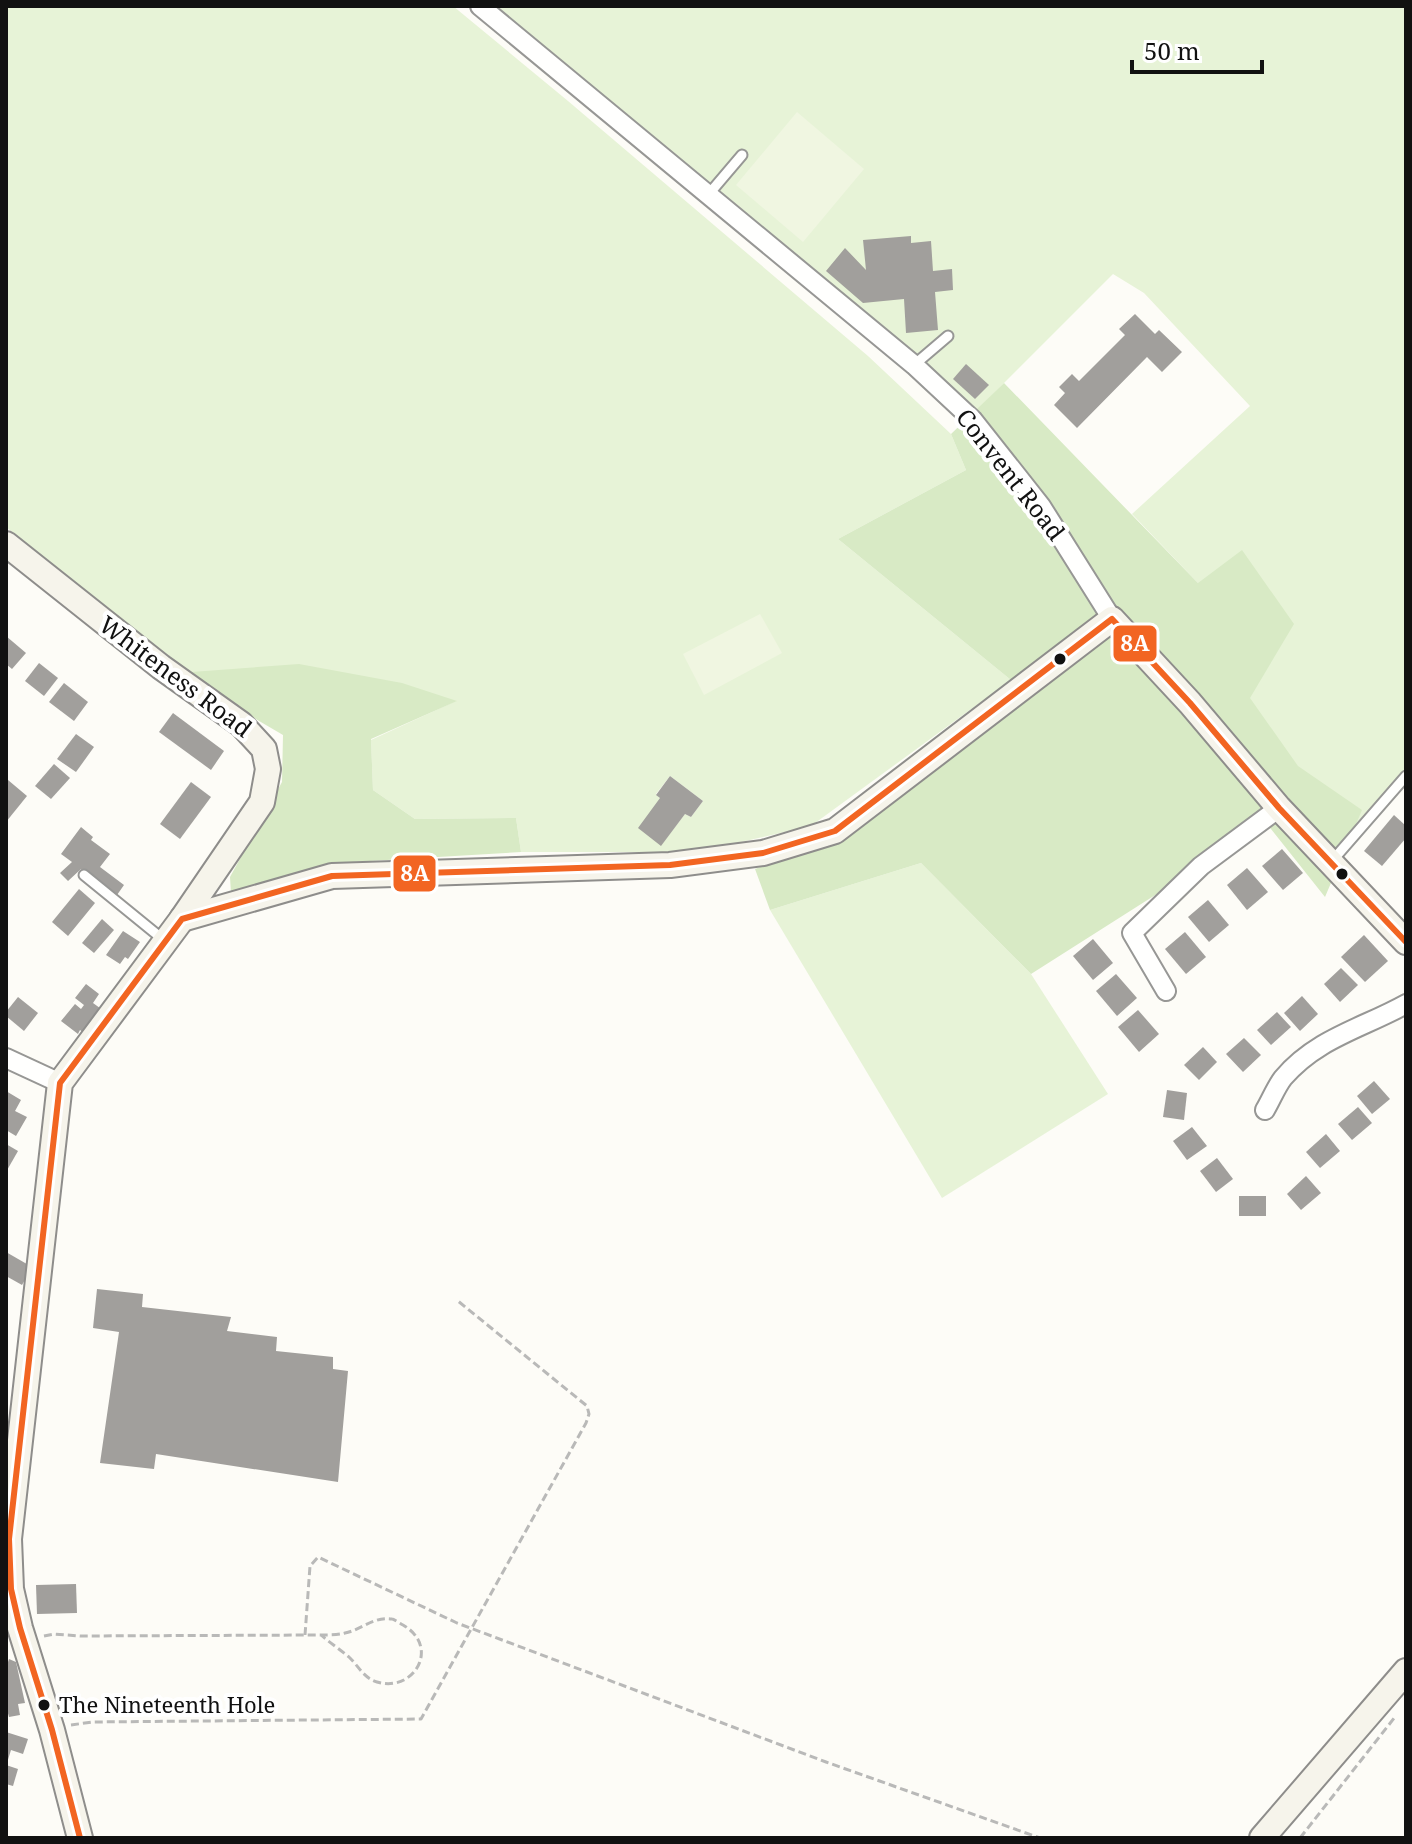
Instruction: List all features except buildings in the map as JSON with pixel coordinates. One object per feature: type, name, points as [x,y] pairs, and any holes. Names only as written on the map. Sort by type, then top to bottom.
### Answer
[{"type":"street","name":"Convent Road","points":[[480,6],[914,365],[973,420],[1041,506],[1112,619],[1190,703],[1279,808],[1406,942]]},
{"type":"street","name":"Whiteness Road","points":[[6,544],[161,667],[241,724],[264,749],[268,769],[262,802],[182,919]]},
{"type":"street","points":[[80,1838],[52,1730],[17,1638],[9,1539],[15,1412],[60,1083],[182,919],[332,876],[670,865],[763,853],[835,831],[1112,619]]},
{"type":"street","points":[[1166,991],[1132,933],[1201,866],[1279,808]]},
{"type":"street","points":[[1265,1110],[1282,1079],[1310,1053],[1332,1037],[1406,1004]]},
{"type":"street","points":[[6,1058],[60,1083]]},
{"type":"street","points":[[1262,1838],[1406,1671]]},
{"type":"lane","points":[[708,195],[742,155]]},
{"type":"lane","points":[[914,365],[948,336]]},
{"type":"lane","points":[[1332,861],[1406,776]]},
{"type":"lane","points":[[84,875],[165,941]]},
{"type":"path","points":[[52,1730],[92,1722],[421,1719],[589,1414],[587,1406],[458,1301]]},
{"type":"path","points":[[305,1635],[310,1566],[318,1557],[473,1628],[826,1762],[1040,1838]]},
{"type":"path","points":[[17,1638],[54,1634],[321,1635],[347,1633],[371,1621],[393,1619],[414,1631],[423,1651],[420,1667],[395,1683],[380,1683],[367,1678],[321,1635]]},
{"type":"path","points":[[1300,1838],[1394,1722],[1397,1712]]},
{"type":"green space","points":[[6,6],[453,6],[868,356],[951,434],[966,470],[838,539],[1011,680],[811,826],[697,852],[521,852],[516,818],[415,819],[373,790],[371,740],[456,701],[178,673],[63,585],[24,541],[6,527]],"holes":[[[670,776],[703,801],[691,817],[685,814],[661,845],[660,798],[656,794]]]},
{"type":"green space","points":[[491,6],[1406,6],[1406,769],[1335,847],[1293,813],[1198,583],[1132,514],[1250,406],[1144,293],[1113,274],[975,412]]},
{"type":"green space","points":[[797,112],[864,169],[803,242],[736,185]]},
{"type":"green space","points":[[1004,383],[1198,583],[1242,550],[1294,624],[1250,698],[1298,766],[1362,810],[1325,897],[1267,824],[1031,974],[921,863],[770,910],[755,869],[845,834],[1028,694],[838,539],[966,470],[951,434]]},
{"type":"green space","points":[[760,614],[782,653],[704,695],[683,654]]},
{"type":"green space","points":[[299,664],[402,683],[457,701],[371,739],[373,790],[415,819],[516,818],[521,852],[336,863],[231,893],[230,877],[282,782],[283,735],[178,673]]},
{"type":"green space","points":[[921,863],[1031,974],[1108,1094],[942,1198],[770,910]]},
{"type":"transit line","name":"8A","points":[[80,1838],[52,1730],[20,1628],[11,1589],[9,1539],[60,1083],[182,919],[332,876],[670,865],[763,853],[835,831],[1112,619],[1190,703],[1279,808],[1406,942]]},
{"type":"place","name":"The Nineteenth Hole","points":[[44,1705]]}]
